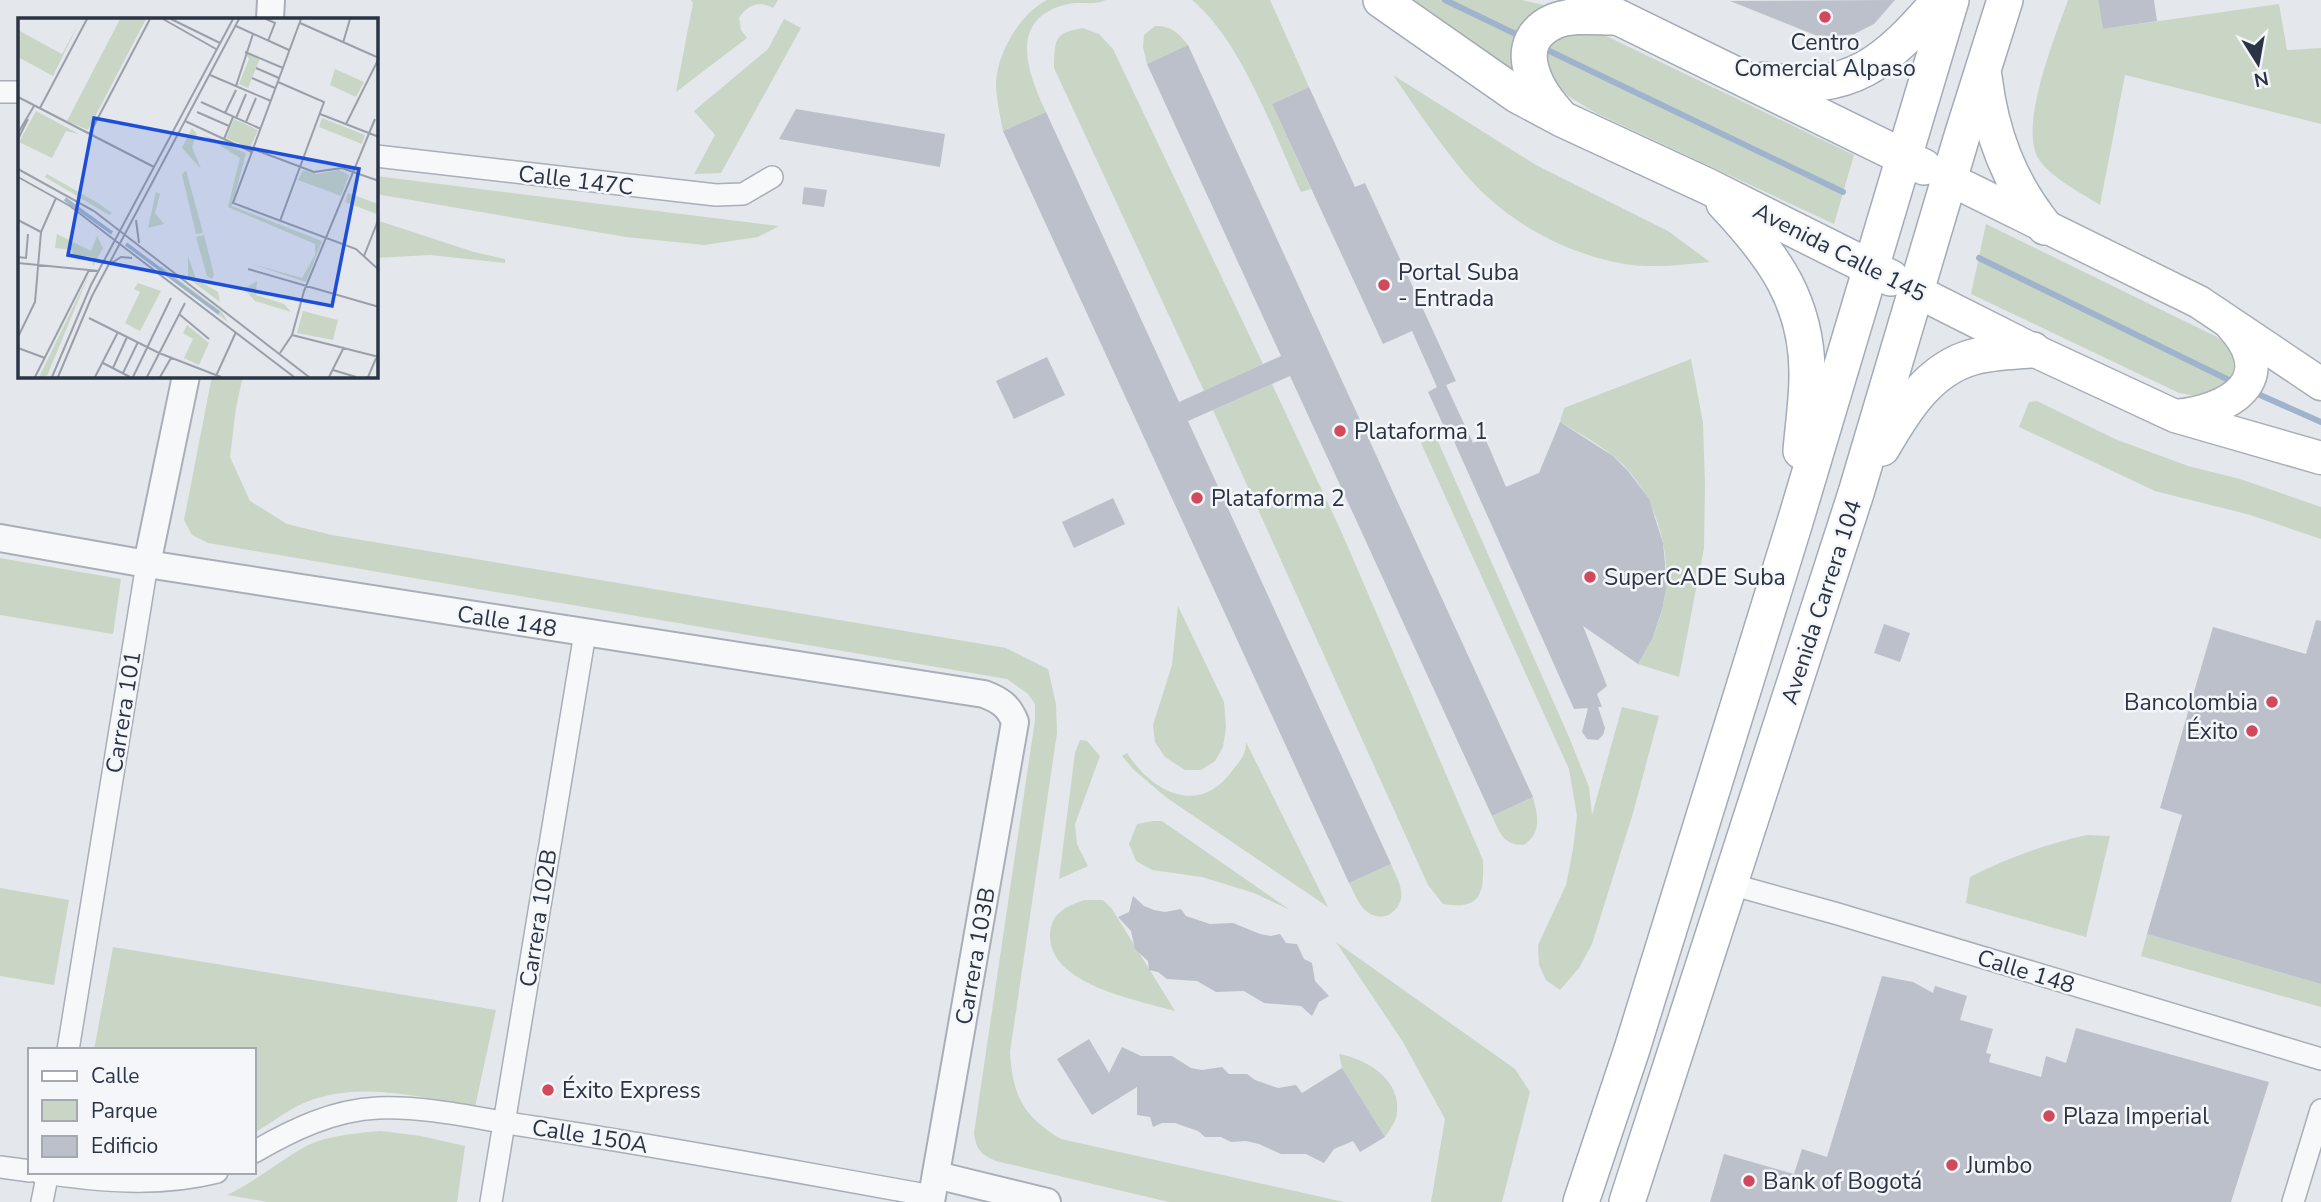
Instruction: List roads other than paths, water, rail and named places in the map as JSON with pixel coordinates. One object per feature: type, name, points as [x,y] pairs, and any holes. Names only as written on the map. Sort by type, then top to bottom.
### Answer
[{"type":"main road","name":"Avenida Calle 145","points":[[1381,0],[1517,95],[1562,119],[1707,186],[2034,350],[2175,416],[2321,458]]},
{"type":"main road","points":[[1583,0],[2172,288],[2226,318],[2321,384]]},
{"type":"main road","points":[[1741,76],[1798,83],[1849,76],[1875,63],[1902,43],[1941,0]]},
{"type":"main road","name":"Avenida Carrera 104","points":[[1583,1193],[1632,1049],[1795,522],[1951,0]]},
{"type":"main road","name":"Avenida Carrera 104","points":[[1628,1201],[1856,493],[2005,0]]},
{"type":"main road","points":[[1562,119],[1538,89],[1529,64],[1533,41],[1545,27],[1566,18],[1618,17]]},
{"type":"main road","points":[[1983,69],[1988,111],[2000,152],[2024,199],[2045,227]]},
{"type":"main road","points":[[1707,186],[1774,261],[1802,321],[1807,376],[1795,522]]},
{"type":"main road","points":[[2175,416],[2205,412],[2221,406],[2243,384],[2250,361],[2247,347],[2226,318]]},
{"type":"main road","points":[[1856,493],[1905,410],[1922,388],[1953,365],[1973,357],[2034,350]]},
{"type":"main road","points":[[1583,1193],[1595,1173],[1603,1168],[1614,1167],[1623,1173],[1626,1179],[1628,1201]]},
{"type":"street","points":[[270,18],[271,0]]},
{"type":"street","points":[[0,92],[18,93]]},
{"type":"street","name":"Calle 147C","points":[[378,156],[716,195],[743,194],[772,177]]},
{"type":"street","name":"Carrera 101","points":[[68,1048],[147,564],[186,378]]},
{"type":"street","name":"Calle 148","points":[[0,538],[585,634],[984,694],[1010,709]]},
{"type":"street","name":"Carrera 102B","points":[[491,1202],[585,634]]},
{"type":"street","name":"Carrera 103B","points":[[933,1191],[1013,736],[1015,722],[1010,709]]},
{"type":"street","name":"Calle 148","points":[[1730,884],[2321,1059]]},
{"type":"street","name":"Calle 150A","points":[[256,1151],[300,1127],[324,1119],[377,1108],[432,1111],[933,1191],[1047,1202]]},
{"type":"street","points":[[2293,1202],[2321,1110]]},
{"type":"street","points":[[0,1167],[28,1170]]},
{"type":"street","points":[[41,1174],[42,1202]]},
{"type":"street","points":[[63,1174],[150,1182],[177,1181],[209,1174]]},
{"type":"waterway","points":[[1445,0],[1522,37]]},
{"type":"waterway","points":[[1541,47],[1843,192]]},
{"type":"waterway","points":[[1979,258],[2235,383]]},
{"type":"waterway","points":[[2251,391],[2321,422]]},
{"type":"place","name":"Centro Comercial Alpaso","points":[[1825,17]]},
{"type":"place","name":"Portal Suba - Entrada","points":[[1384,285]]},
{"type":"place","name":"Plataforma 1","points":[[1340,431]]},
{"type":"place","name":"Plataforma 2","points":[[1197,498]]},
{"type":"place","name":"SuperCADE Suba","points":[[1590,577]]},
{"type":"place","name":"Bancolombia","points":[[2272,702]]},
{"type":"place","name":"Éxito","points":[[2252,731]]},
{"type":"place","name":"Éxito Express","points":[[548,1090]]},
{"type":"place","name":"Plaza Imperial","points":[[2049,1116]]},
{"type":"place","name":"Jumbo","points":[[1952,1165]]},
{"type":"place","name":"Bank of Bogotá","points":[[1749,1181]]}]
